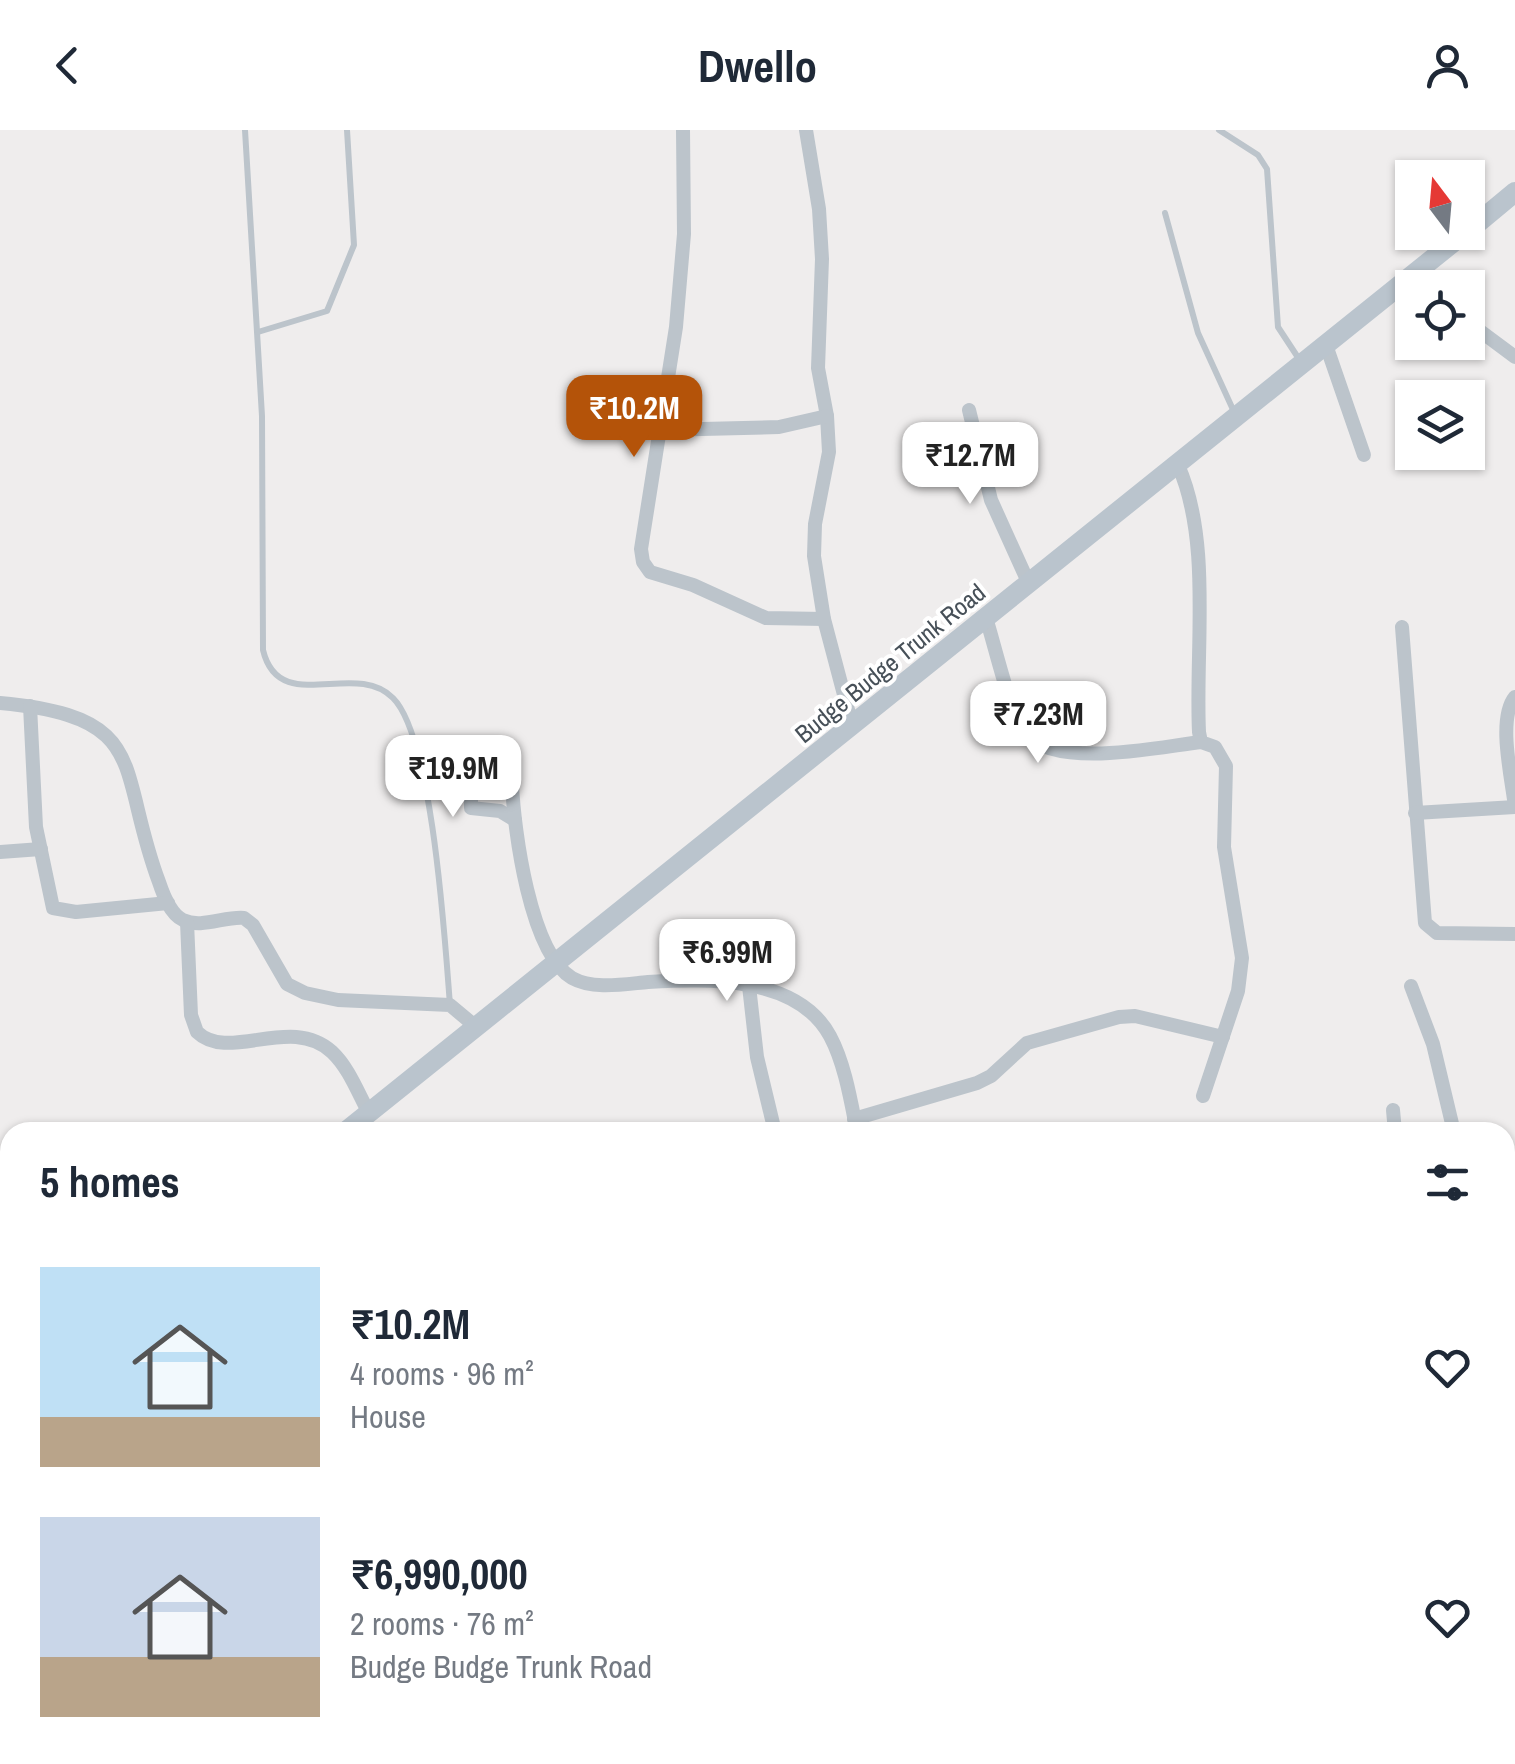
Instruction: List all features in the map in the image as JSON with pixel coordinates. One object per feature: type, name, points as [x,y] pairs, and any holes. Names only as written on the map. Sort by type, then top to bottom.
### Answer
[{"type":"main road","name":"Budge Budge Trunk Road","points":[[1485,218],[1513,198]]},
{"type":"main road","name":"Budge Budge Trunk Road","points":[[1429,270],[1448,250]]},
{"type":"main road","name":"Budge Budge Trunk Road","points":[[358,1122],[1302,364],[1395,297]]},
{"type":"street","points":[[682,130],[680,276],[642,562],[650,572],[694,585],[766,618],[824,620]]},
{"type":"street","points":[[806,130],[819,209],[822,259],[818,368],[829,452],[814,540],[824,620],[852,725]]},
{"type":"street","points":[[1485,335],[1515,357]]},
{"type":"street","points":[[1326,345],[1364,455]]},
{"type":"street","points":[[969,410],[991,500],[1029,584]]},
{"type":"street","points":[[661,430],[779,427],[827,416]]},
{"type":"street","points":[[1178,465],[1192,507],[1197,544],[1200,742]]},
{"type":"street","points":[[986,618],[1020,725],[1038,743],[1098,754],[1200,742],[1215,747],[1226,766],[1224,846],[1241,940],[1238,991],[1204,1096]]},
{"type":"street","points":[[1402,627],[1425,923],[1437,933],[1515,934]]},
{"type":"street","points":[[1416,813],[1515,808],[1506,722],[1507,708],[1515,697]]},
{"type":"street","points":[[0,703],[68,713],[99,727],[116,744],[128,763],[152,865],[177,916],[186,922],[244,918],[288,984],[306,993],[338,1000],[450,1005],[475,1026]]},
{"type":"street","points":[[30,706],[35,808],[51,901],[60,912],[168,903]]},
{"type":"street","points":[[421,771],[471,772],[471,808],[500,810],[515,820]]},
{"type":"street","points":[[512,784],[515,820],[535,914],[558,965],[574,979],[600,984],[686,980],[772,990],[811,1013],[830,1036],[854,1122]]},
{"type":"street","points":[[0,852],[41,849]]},
{"type":"street","points":[[186,922],[191,1015],[197,1032],[214,1043],[286,1036],[320,1043],[346,1069],[368,1114]]},
{"type":"street","points":[[749,986],[757,1057],[773,1122]]},
{"type":"street","points":[[1410,986],[1433,1044],[1452,1122]]},
{"type":"street","points":[[866,1122],[991,1076],[1027,1043],[1119,1017],[1134,1016],[1223,1037]]},
{"type":"street","points":[[1392,1110],[1394,1122]]},
{"type":"lane","points":[[245,130],[264,496],[263,650],[268,668],[276,677],[292,684],[364,685],[381,689],[400,708],[421,771],[435,847],[450,1005]]},
{"type":"lane","points":[[258,332],[327,310],[354,246],[347,130]]},
{"type":"lane","points":[[1219,130],[1258,155],[1266,168],[1278,327],[1302,364]]},
{"type":"lane","points":[[1165,213],[1198,333],[1236,417]]}]
